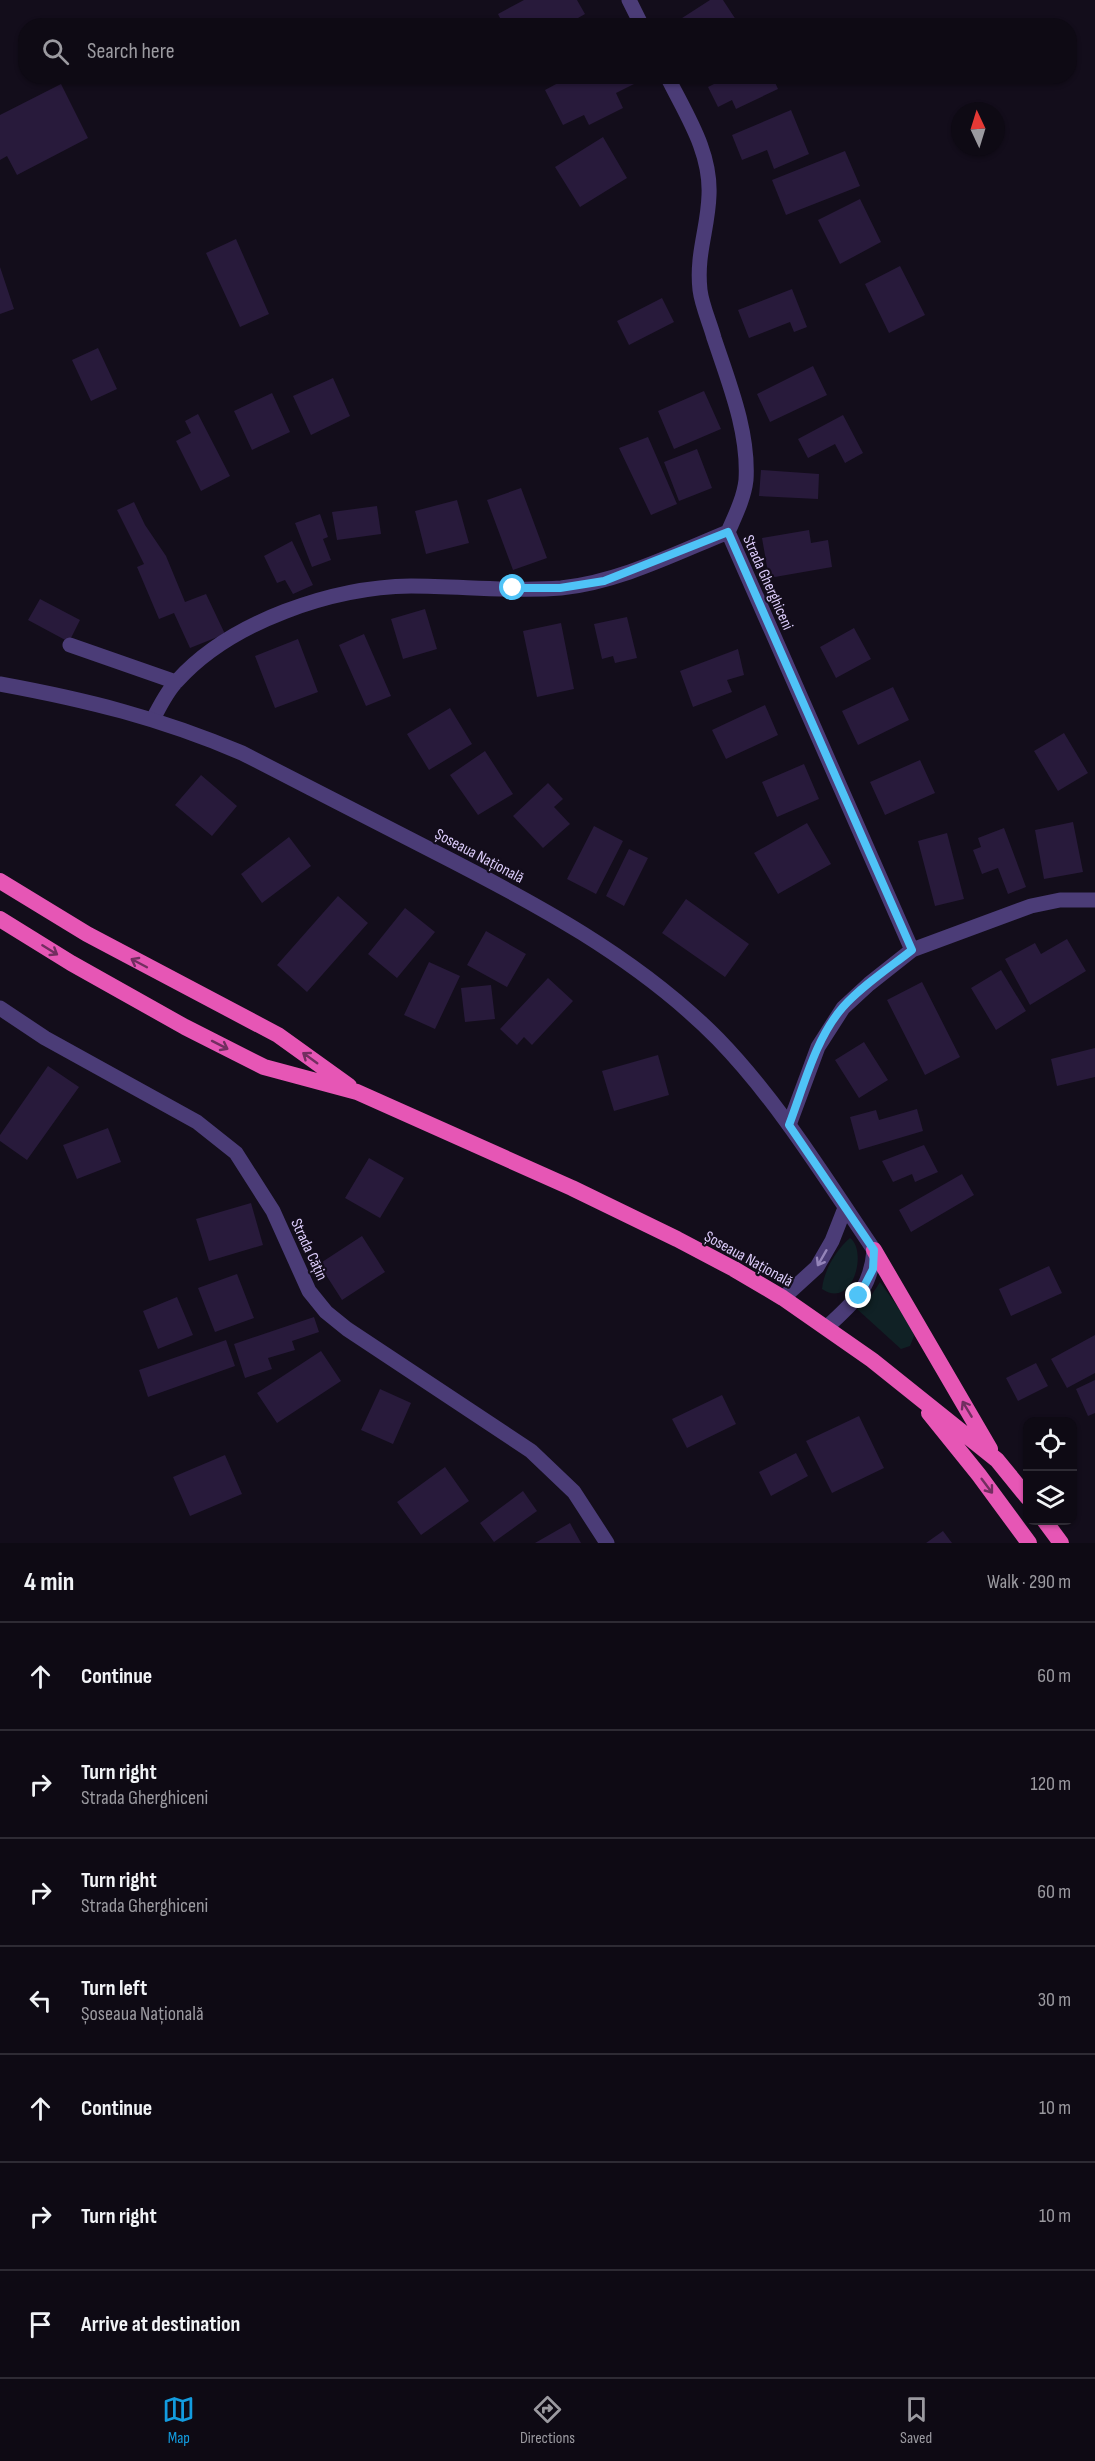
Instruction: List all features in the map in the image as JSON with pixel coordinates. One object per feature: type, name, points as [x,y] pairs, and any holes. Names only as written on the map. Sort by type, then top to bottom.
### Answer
[{"type":"highway","points":[[0,881],[87,934],[278,1035],[357,1092]]},
{"type":"highway","points":[[0,919],[71,963],[185,1027],[264,1067],[357,1092]]},
{"type":"highway","name":"Șoseaua Națională","points":[[357,1092],[572,1188],[667,1234],[783,1298],[827,1327],[997,1460],[1023,1492]]},
{"type":"highway","points":[[874,1250],[997,1460]]},
{"type":"highway","name":"Șoseaua Națională","points":[[911,1391],[979,1475],[1029,1543]]},
{"type":"highway","points":[[1047,1525],[1061,1543]]},
{"type":"street","points":[[629,0],[638,18]]},
{"type":"street","name":"Strada Gherghiceni","points":[[671,84],[700,143],[708,166],[709,197],[699,254],[700,292],[738,412],[745,455],[746,482],[738,510],[728,532],[912,950]]},
{"type":"street","points":[[153,719],[176,682],[196,663],[250,626],[311,602],[375,589],[410,586],[560,588],[604,581],[728,532]]},
{"type":"street","points":[[70,645],[176,682]]},
{"type":"street","name":"Șoseaua Națională","points":[[0,684],[100,704],[153,719],[242,753],[511,891],[624,961],[668,993],[745,1068],[789,1125],[874,1250]]},
{"type":"street","points":[[789,1125],[818,1047],[843,1008],[912,950],[1031,906],[1060,900],[1095,900]]},
{"type":"street","name":"Strada Cățin","points":[[0,1008],[45,1038],[197,1122],[236,1153],[273,1211],[309,1291],[326,1312],[366,1342],[531,1451],[574,1492],[607,1543]]},
{"type":"street","points":[[783,1298],[817,1267],[832,1241],[845,1208]]},
{"type":"street","points":[[827,1327],[859,1296],[873,1269],[874,1250]]},
{"type":"shaded area","points":[[850,1238],[858,1254],[854,1276],[849,1286],[842,1292],[833,1293],[822,1289],[825,1275],[832,1261]]},
{"type":"shaded area","points":[[880,1282],[910,1324],[914,1336],[910,1346],[901,1349],[857,1309],[871,1296]]},
{"type":"building","points":[[524,0],[577,0],[585,14],[578,18],[500,18],[498,14]]},
{"type":"building","points":[[710,0],[723,0],[735,18],[682,18]]},
{"type":"building","points":[[61,84],[88,138],[17,175],[7,156],[0,160],[0,115]]},
{"type":"building","points":[[556,84],[634,84],[616,93],[623,108],[589,125],[584,115],[563,125],[545,90]]},
{"type":"building","points":[[714,84],[776,84],[778,89],[736,109],[732,100],[718,107],[708,87]]},
{"type":"building","points":[[791,110],[809,154],[774,169],[767,150],[742,160],[732,135]]},
{"type":"building","points":[[603,137],[627,178],[580,207],[555,167]]},
{"type":"building","points":[[845,151],[860,186],[786,215],[772,180]]},
{"type":"building","points":[[860,199],[881,242],[840,264],[818,220]]},
{"type":"building","points":[[236,239],[269,314],[240,327],[206,253]]},
{"type":"building","points":[[900,266],[925,315],[889,333],[865,284]]},
{"type":"building","points":[[0,267],[14,309],[0,314]]},
{"type":"building","points":[[792,289],[807,327],[794,332],[790,322],[749,338],[738,310]]},
{"type":"building","points":[[662,298],[674,322],[629,345],[617,321]]},
{"type":"building","points":[[98,348],[117,389],[91,401],[72,360]]},
{"type":"building","points":[[813,366],[827,395],[770,422],[757,394]]},
{"type":"building","points":[[333,378],[350,416],[311,435],[293,396]]},
{"type":"building","points":[[704,391],[721,429],[674,449],[658,411]]},
{"type":"building","points":[[272,393],[290,432],[252,450],[234,411]]},
{"type":"building","points":[[198,414],[230,476],[201,491],[176,441],[191,433],[185,421]]},
{"type":"building","points":[[843,415],[863,453],[845,463],[835,444],[808,458],[798,439]]},
{"type":"building","points":[[648,437],[677,504],[651,515],[619,448]]},
{"type":"building","points":[[697,449],[712,488],[679,501],[664,462]]},
{"type":"building","points":[[761,470],[819,474],[818,499],[759,496]]},
{"type":"building","points":[[521,488],[547,558],[513,570],[487,500]]},
{"type":"building","points":[[457,500],[469,543],[426,554],[415,511]]},
{"type":"building","points":[[134,502],[145,525],[166,556],[185,602],[206,594],[225,634],[190,648],[174,613],[159,619],[137,567],[144,564],[117,510]]},
{"type":"building","points":[[377,506],[381,534],[337,540],[332,512]]},
{"type":"building","points":[[320,514],[328,537],[323,539],[331,560],[312,567],[295,523]]},
{"type":"building","points":[[809,530],[811,543],[828,540],[832,567],[769,578],[762,538]]},
{"type":"building","points":[[292,541],[313,585],[293,594],[285,580],[277,583],[264,556]]},
{"type":"building","points":[[40,599],[80,620],[69,642],[28,620]]},
{"type":"building","points":[[425,609],[437,649],[403,659],[391,619]]},
{"type":"building","points":[[627,617],[637,658],[615,663],[613,656],[602,659],[594,624]]},
{"type":"building","points":[[561,623],[574,689],[537,697],[523,631]]},
{"type":"building","points":[[854,628],[871,659],[836,678],[820,647]]},
{"type":"building","points":[[364,634],[391,696],[366,706],[339,645]]},
{"type":"building","points":[[298,639],[318,692],[275,708],[255,656]]},
{"type":"building","points":[[738,649],[744,675],[727,680],[732,692],[693,707],[680,671]]},
{"type":"building","points":[[893,687],[909,720],[858,745],[842,711]]},
{"type":"building","points":[[765,705],[778,735],[726,759],[712,730]]},
{"type":"building","points":[[450,708],[472,744],[429,770],[407,734]]},
{"type":"building","points":[[1064,733],[1088,773],[1058,791],[1034,751]]},
{"type":"building","points":[[485,751],[513,794],[478,815],[450,775]]},
{"type":"building","points":[[920,760],[935,793],[885,815],[870,782]]},
{"type":"building","points":[[804,764],[819,799],[777,817],[762,782]]},
{"type":"building","points":[[201,775],[237,806],[212,836],[175,805]]},
{"type":"building","points":[[548,783],[563,799],[554,807],[570,824],[543,848],[513,816]]},
{"type":"building","points":[[1073,822],[1083,872],[1044,879],[1035,830]]},
{"type":"building","points":[[807,823],[831,864],[778,894],[754,853]]},
{"type":"building","points":[[594,826],[623,841],[596,894],[567,879]]},
{"type":"building","points":[[1004,828],[1026,887],[1008,894],[998,868],[982,874],[973,850],[981,847],[978,838]]},
{"type":"building","points":[[947,833],[964,899],[935,906],[918,841]]},
{"type":"building","points":[[289,837],[311,866],[262,903],[241,874]]},
{"type":"building","points":[[629,849],[648,858],[624,906],[606,896]]},
{"type":"building","points":[[338,896],[368,923],[307,992],[277,965]]},
{"type":"building","points":[[686,899],[749,944],[725,977],[662,933]]},
{"type":"building","points":[[405,908],[435,932],[397,978],[368,954]]},
{"type":"building","points":[[486,931],[526,954],[507,987],[467,965]]},
{"type":"building","points":[[1067,939],[1086,971],[1030,1005],[1005,959],[1035,943],[1041,954]]},
{"type":"building","points":[[429,962],[460,976],[435,1029],[404,1015]]},
{"type":"building","points":[[1001,970],[1026,1011],[996,1030],[971,988]]},
{"type":"building","points":[[548,978],[573,1001],[532,1045],[524,1037],[517,1045],[500,1029]]},
{"type":"building","points":[[922,982],[960,1057],[925,1075],[887,1000]]},
{"type":"building","points":[[491,985],[495,1019],[465,1022],[461,988]]},
{"type":"building","points":[[864,1042],[888,1080],[859,1098],[835,1060]]},
{"type":"building","points":[[1095,1048],[1095,1077],[1057,1086],[1051,1059]]},
{"type":"building","points":[[658,1055],[669,1095],[614,1111],[602,1071]]},
{"type":"building","points":[[48,1066],[79,1087],[27,1160],[0,1141],[0,1135]]},
{"type":"building","points":[[917,1109],[923,1131],[859,1150],[850,1117],[876,1110],[879,1120]]},
{"type":"building","points":[[108,1128],[121,1162],[77,1179],[63,1145]]},
{"type":"building","points":[[924,1145],[938,1172],[915,1182],[912,1174],[893,1182],[882,1161]]},
{"type":"building","points":[[369,1158],[404,1178],[380,1218],[345,1198]]},
{"type":"building","points":[[962,1174],[974,1195],[911,1232],[899,1210]]},
{"type":"building","points":[[251,1203],[263,1245],[209,1261],[196,1219]]},
{"type":"building","points":[[362,1236],[385,1272],[342,1300],[319,1264]]},
{"type":"building","points":[[1049,1266],[1062,1293],[1011,1316],[999,1289]]},
{"type":"building","points":[[237,1274],[254,1318],[215,1332],[198,1288]]},
{"type":"building","points":[[177,1297],[193,1335],[158,1349],[143,1311]]},
{"type":"building","points":[[314,1317],[319,1332],[292,1341],[295,1350],[268,1358],[272,1369],[245,1378],[234,1344]]},
{"type":"building","points":[[1095,1335],[1095,1373],[1067,1388],[1051,1359]]},
{"type":"building","points":[[226,1340],[235,1366],[148,1397],[139,1370]]},
{"type":"building","points":[[321,1351],[341,1381],[277,1423],[257,1393]]},
{"type":"building","points":[[1036,1363],[1048,1386],[1018,1401],[1006,1378]]},
{"type":"building","points":[[1095,1380],[1095,1413],[1088,1416],[1076,1389]]},
{"type":"building","points":[[380,1389],[411,1403],[393,1444],[361,1430]]},
{"type":"building","points":[[722,1395],[736,1424],[687,1448],[672,1419]]},
{"type":"building","points":[[859,1416],[884,1468],[832,1493],[806,1441]]},
{"type":"building","points":[[796,1453],[808,1476],[771,1496],[759,1472]]},
{"type":"building","points":[[225,1455],[242,1494],[190,1516],[173,1477]]},
{"type":"building","points":[[445,1467],[469,1501],[421,1535],[397,1502]]},
{"type":"building","points":[[523,1491],[537,1511],[494,1542],[480,1523]]},
{"type":"building","points":[[570,1523],[581,1543],[535,1543]]},
{"type":"building","points":[[943,1531],[952,1543],[926,1543]]},
{"type":"route","points":[[513,588],[560,588],[604,581],[728,532],[912,950],[843,1008],[818,1047],[789,1125],[874,1250],[873,1269],[859,1296]]}]
